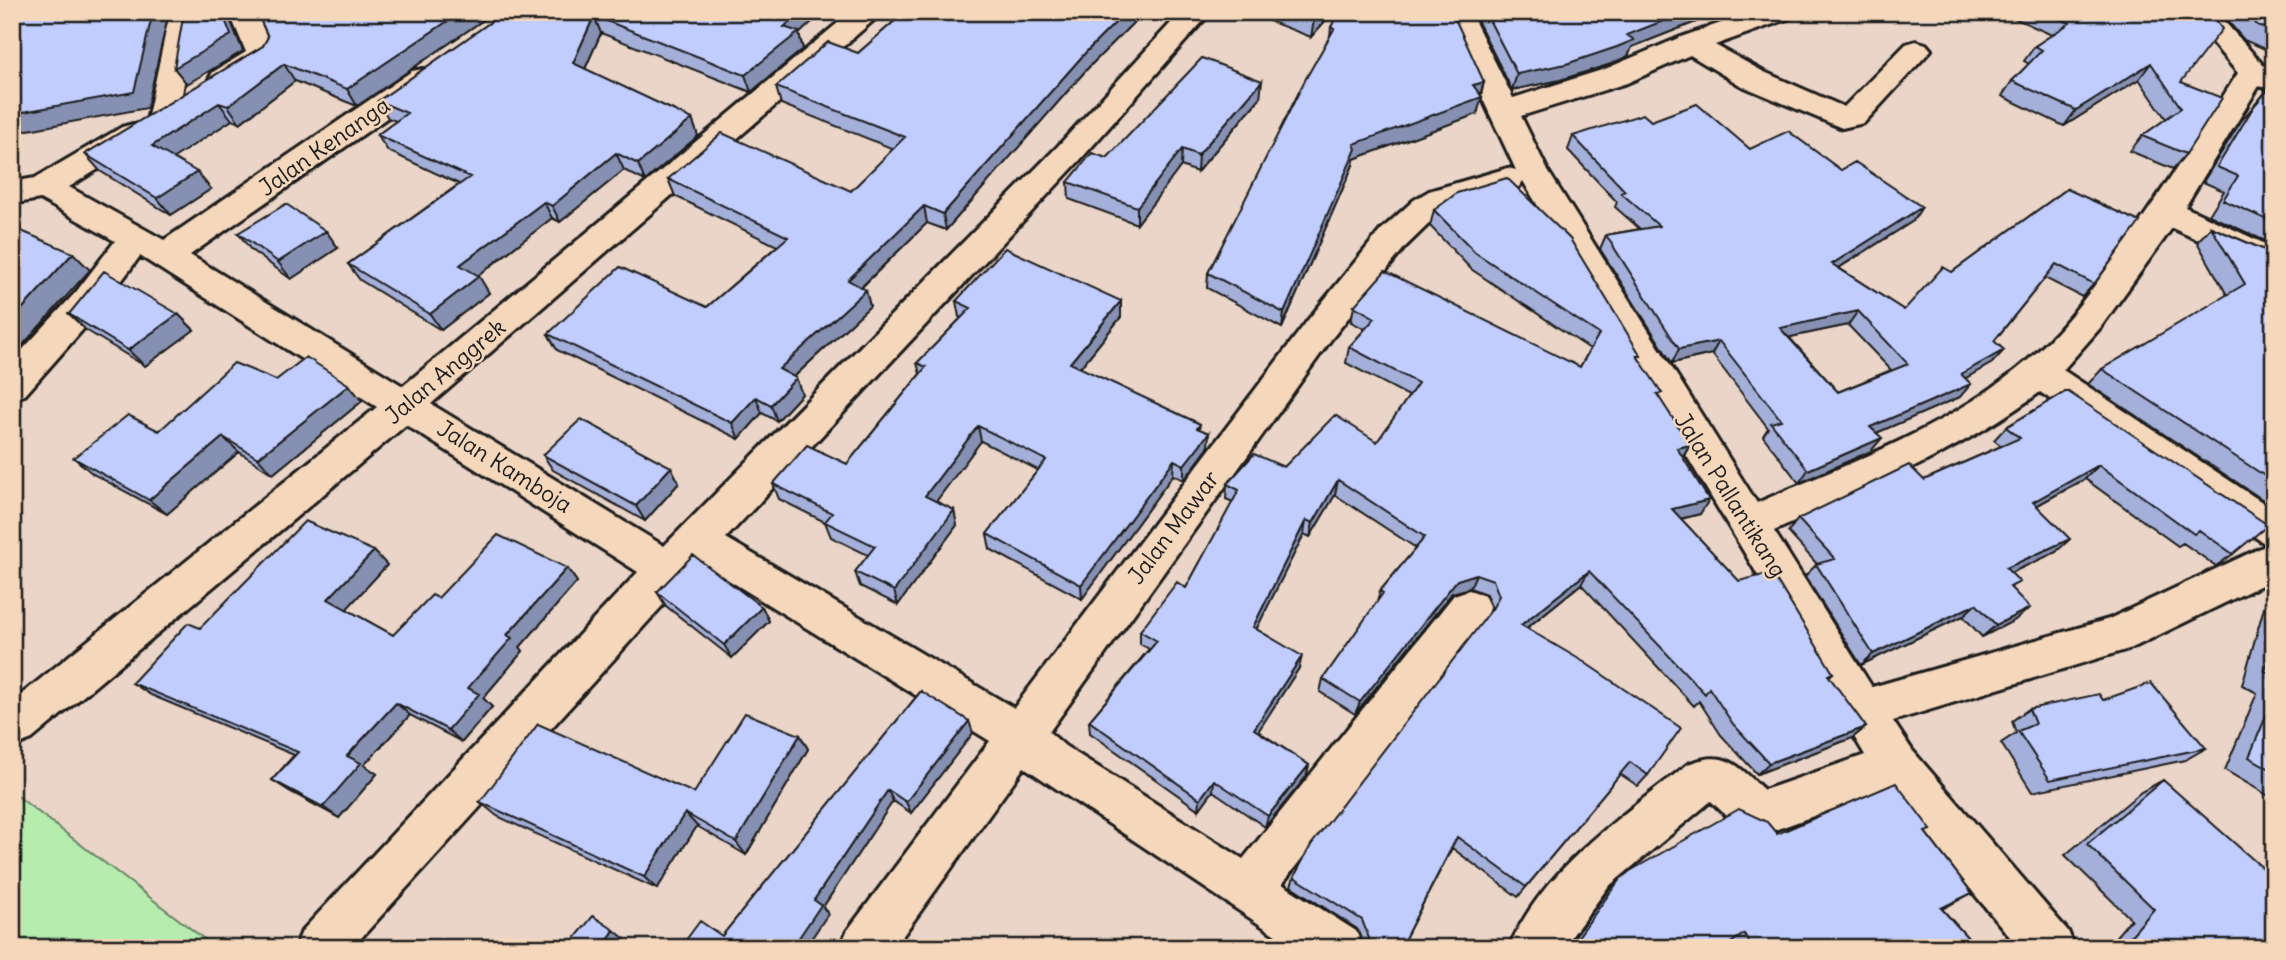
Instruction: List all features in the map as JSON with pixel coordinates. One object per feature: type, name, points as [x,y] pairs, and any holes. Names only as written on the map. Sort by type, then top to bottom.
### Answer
[{"type":"street","points":[[12,193],[44,187],[262,55],[243,12]]},
{"type":"street","name":"Jalan Anggrek","points":[[17,724],[406,404],[869,12]]},
{"type":"street","points":[[318,948],[683,555],[1069,153],[1198,12]]},
{"type":"street","name":"Jalan Pallantikang","points":[[1455,12],[1533,172],[1896,765],[2051,948]]},
{"type":"street","points":[[1504,111],[1616,76],[1691,43],[1780,12]]},
{"type":"street","points":[[1750,524],[1928,442],[2012,394],[2060,352],[2166,212],[2263,76],[2200,12]]},
{"type":"street","points":[[163,116],[182,16]]},
{"type":"street","points":[[1691,43],[1751,78],[1842,118],[1853,116],[1916,50]]},
{"type":"street","name":"Jalan Kenanga","points":[[12,385],[88,301],[149,248],[450,59]]},
{"type":"street","name":"Jalan Mawar","points":[[864,948],[1320,328],[1380,255],[1423,210],[1440,199],[1533,172]]},
{"type":"street","name":"Jalan Kamboja","points":[[44,187],[406,404],[1019,735],[1049,761],[1339,948]]},
{"type":"street","points":[[2166,212],[2274,262]]},
{"type":"street","points":[[2038,372],[2274,531]]},
{"type":"street","points":[[1862,710],[2117,635],[2274,560]]},
{"type":"street","points":[[1249,889],[1469,608]]},
{"type":"street","points":[[1533,948],[1591,870],[1704,779],[1718,778],[1750,807],[1765,812],[1896,765]]},
{"type":"green space","points":[[12,792],[216,948],[12,948]]},
{"type":"building","points":[[12,12],[153,12],[134,92],[12,114]]},
{"type":"building","points":[[184,12],[222,12],[231,35],[174,68]]},
{"type":"building","points":[[257,12],[461,12],[347,89],[284,64],[228,106],[219,103],[152,146],[197,172],[157,198],[85,154],[263,46],[268,37]]},
{"type":"building","points":[[505,12],[800,12],[784,27],[799,32],[745,75],[594,16],[573,63],[692,119],[638,164],[616,153],[552,206],[544,202],[460,265],[479,276],[430,314],[348,264],[470,177],[377,135],[407,113],[378,101]]},
{"type":"building","points":[[905,12],[1126,12],[1086,52],[943,214],[924,206],[848,280],[866,290],[779,369],[796,378],[771,405],[756,397],[732,423],[548,334],[620,267],[707,307],[788,237],[668,179],[722,133],[851,191],[905,137],[776,87],[828,42],[858,53]]},
{"type":"building","points":[[1293,12],[1320,12],[1314,20]]},
{"type":"building","points":[[1339,12],[1452,12],[1484,82],[1473,85],[1482,97],[1354,144],[1356,149],[1284,313],[1208,273],[1305,80],[1334,29],[1331,27]]},
{"type":"building","points":[[1485,12],[1686,12],[1627,35],[1634,40],[1617,47],[1566,64],[1517,74]]},
{"type":"building","points":[[2045,12],[2209,12],[2222,29],[2181,82],[2222,98],[2186,154],[2142,136],[2181,108],[2151,63],[2076,110],[2012,81],[2042,50],[2035,46],[2070,23]]},
{"type":"building","points":[[2246,12],[2274,12],[2274,32],[2257,25]]},
{"type":"building","points":[[1202,58],[1262,81],[1198,155],[1182,149],[1137,207],[1068,182],[1092,153],[1107,158]]},
{"type":"building","points":[[2274,83],[2274,223],[2223,200],[2238,176],[2217,167],[2254,106]]},
{"type":"building","points":[[1697,104],[1750,149],[1788,131],[1841,170],[1855,162],[1922,207],[1832,264],[1904,310],[1943,267],[1952,272],[2067,189],[2140,222],[2094,284],[2056,264],[1994,341],[2004,350],[1961,374],[1971,384],[1870,427],[1882,438],[1808,470],[1771,423],[1781,420],[1719,341],[1679,349],[1606,235],[1659,226],[1621,193],[1625,191],[1573,136],[1643,114],[1651,121]],"holes":[[[1858,311],[1908,364],[1838,392],[1780,328]]]},
{"type":"building","points":[[1507,178],[1570,239],[1641,356],[1637,356],[1662,393],[1657,394],[1690,445],[1677,448],[1709,500],[1672,509],[1739,581],[1772,573],[1833,673],[1828,675],[1866,727],[1769,763],[1733,724],[1709,688],[1705,694],[1589,571],[1521,625],[1584,662],[1681,728],[1648,775],[1630,762],[1526,887],[1457,837],[1400,948],[1305,948],[1310,942],[1370,941],[1362,920],[1294,877],[1311,845],[1492,609],[1499,596],[1493,580],[1476,574],[1457,580],[1360,702],[1323,679],[1383,593],[1380,591],[1425,537],[1338,480],[1313,523],[1306,520],[1253,627],[1302,656],[1254,729],[1309,765],[1268,816],[1214,780],[1200,799],[1089,721],[1157,641],[1140,631],[1177,582],[1186,588],[1239,490],[1227,484],[1254,454],[1284,467],[1335,415],[1377,442],[1418,383],[1349,347],[1375,318],[1354,306],[1385,271],[1580,367],[1599,334],[1476,253],[1434,210],[1457,193]]},
{"type":"building","points":[[286,204],[326,231],[278,262],[238,233]]},
{"type":"building","points":[[12,227],[73,253],[12,320]]},
{"type":"building","points":[[2211,227],[2274,254],[2274,482],[2102,369],[2245,284]]},
{"type":"building","points":[[1005,248],[1121,301],[1070,363],[1200,424],[1197,428],[1209,433],[1184,465],[1174,460],[1081,585],[987,534],[1046,460],[978,426],[925,496],[954,510],[894,591],[855,572],[875,546],[825,522],[832,513],[773,484],[807,445],[847,464],[926,367],[917,363],[971,308],[956,301]]},
{"type":"building","points":[[104,271],[178,314],[128,350],[69,314]]},
{"type":"building","points":[[306,357],[349,385],[258,458],[223,437],[149,500],[74,458],[128,415],[159,431],[234,363],[276,380]]},
{"type":"building","points":[[2067,391],[2268,525],[2233,554],[2199,530],[2194,534],[2099,465],[2033,502],[2070,539],[2006,568],[2020,582],[2010,587],[2030,608],[1996,625],[1976,604],[1873,654],[1816,564],[1835,559],[1798,519],[1909,465],[1924,480],[2020,438],[2006,427]]},
{"type":"building","points":[[581,419],[671,467],[636,506],[543,455]]},
{"type":"building","points":[[305,521],[374,551],[328,599],[393,635],[432,595],[438,598],[498,535],[567,568],[507,635],[512,638],[468,688],[479,694],[448,730],[396,703],[347,756],[361,763],[323,807],[272,780],[298,752],[132,683],[188,623],[200,628]]},
{"type":"building","points":[[693,555],[762,607],[724,645],[657,592]]},
{"type":"building","points":[[2274,641],[2274,676],[2265,671]]},
{"type":"building","points":[[2151,683],[2206,748],[2050,780],[2018,731],[2035,724],[2029,709],[2099,694],[2103,700]]},
{"type":"building","points":[[921,691],[969,721],[906,802],[888,790],[814,900],[821,905],[792,948],[680,948],[700,921],[722,936]]},
{"type":"building","points":[[2274,697],[2274,771],[2249,757]]},
{"type":"building","points":[[745,713],[800,735],[736,842],[685,813],[644,877],[480,802],[538,724],[694,793]]},
{"type":"building","points":[[2163,780],[2274,878],[2274,948],[2141,948],[2129,938],[2154,909],[2087,844]]},
{"type":"building","points":[[1896,783],[1931,830],[1925,832],[1972,893],[1941,908],[1977,948],[1753,948],[1744,934],[1723,948],[1562,948],[1567,942],[1575,941],[1620,879],[1630,871],[1739,809],[1767,822],[1777,834]]},
{"type":"building","points":[[593,916],[614,930],[603,948],[567,948]]}]
